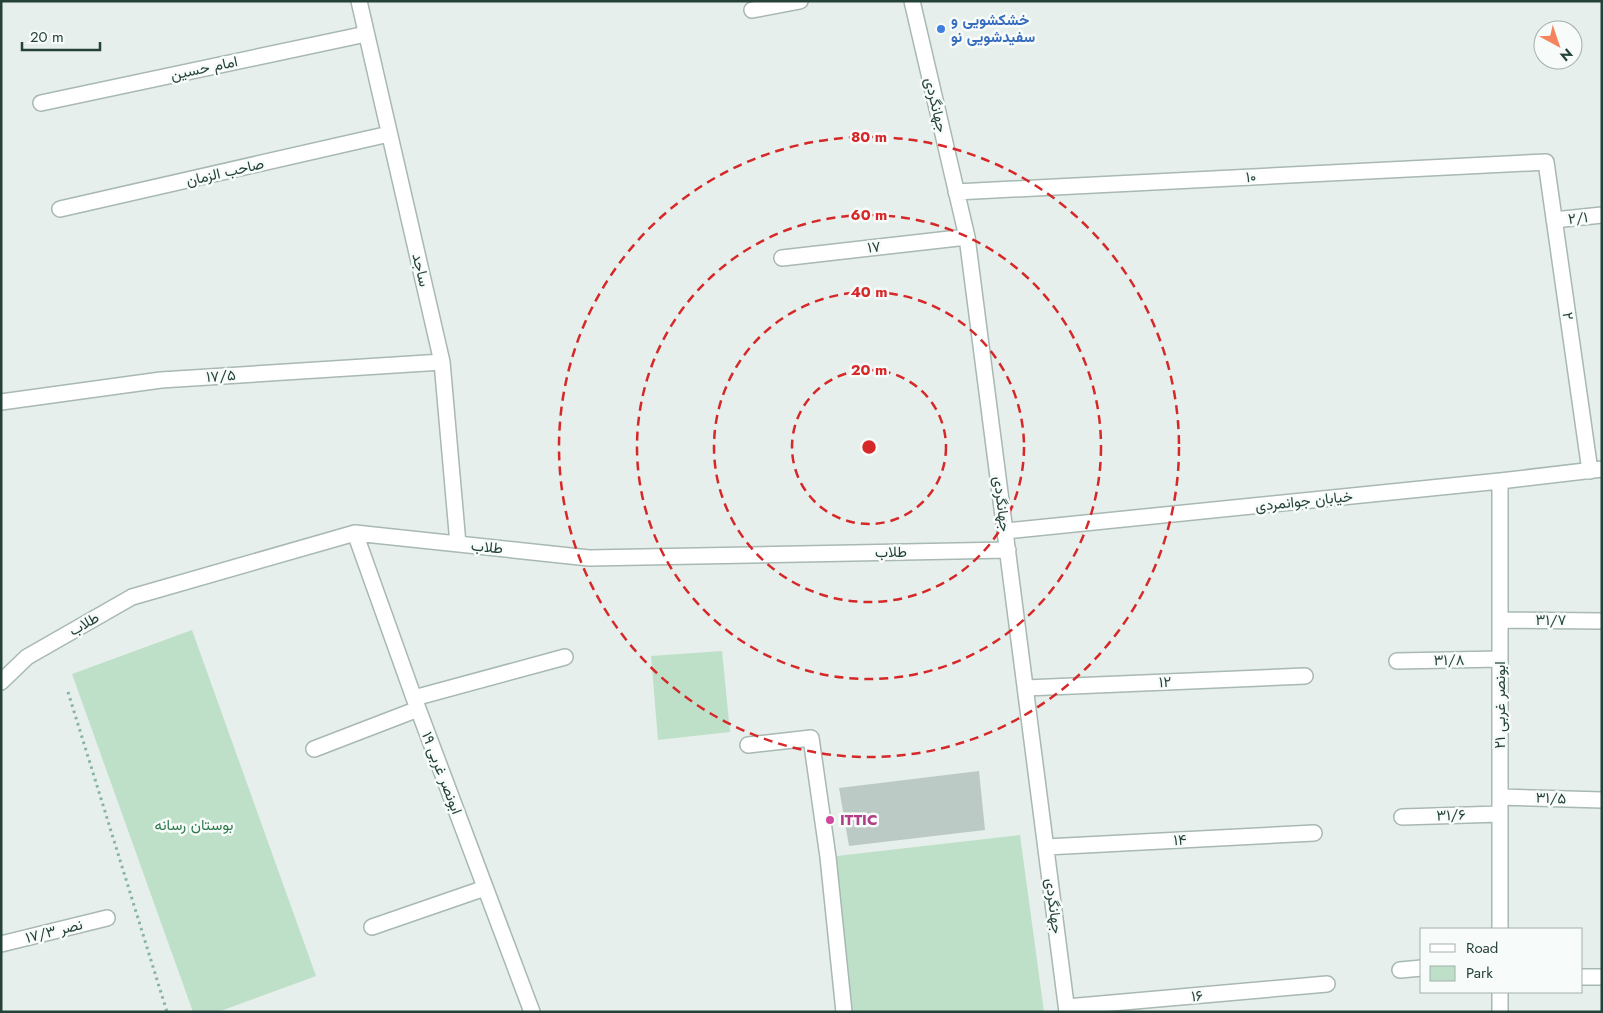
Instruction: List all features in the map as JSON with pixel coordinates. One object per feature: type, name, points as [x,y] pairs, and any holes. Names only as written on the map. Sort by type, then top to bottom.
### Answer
[{"type":"street","name":"ساجد","points":[[359,1],[442,362],[458,544]]},
{"type":"street","points":[[752,10],[800,1]]},
{"type":"street","name":"جهانگردی","points":[[912,1],[967,237],[1067,1009]]},
{"type":"street","name":"امام حسین","points":[[41,103],[366,34]]},
{"type":"street","name":"صاحب الزمان","points":[[60,209],[389,134]]},
{"type":"street","name":"۱۰","points":[[956,192],[1546,162]]},
{"type":"street","name":"۲","points":[[1546,162],[1596,470]]},
{"type":"street","name":"۲/۱","points":[[1554,220],[1602,215]]},
{"type":"street","name":"۱۷","points":[[782,258],[967,237]]},
{"type":"street","name":"۱۷/۵","points":[[1,402],[161,380],[442,362]]},
{"type":"street","name":"خیابان جوانمردی","points":[[1006,531],[1596,470]]},
{"type":"street","name":"ابونصر غربی ۲۱","points":[[1500,481],[1500,928]]},
{"type":"street","name":"طلاب","points":[[1,682],[27,657],[132,597],[355,533],[589,558],[1008,550]]},
{"type":"street","name":"ابونصر غربی ۱۹","points":[[355,533],[416,704],[532,1012]]},
{"type":"street","name":"۳۱/۷","points":[[1500,620],[1602,621]]},
{"type":"street","points":[[314,749],[416,704],[565,656]]},
{"type":"street","name":"۳۱/۸","points":[[1397,661],[1500,659]]},
{"type":"street","name":"۱۲","points":[[1026,688],[1305,676]]},
{"type":"street","points":[[748,745],[811,738],[828,857],[844,1012]]},
{"type":"street","name":"۳۱/۵","points":[[1500,797],[1602,800]]},
{"type":"street","name":"۳۱/۶","points":[[1402,816],[1500,814]]},
{"type":"street","name":"۱۴","points":[[1046,847],[1314,833]]},
{"type":"street","points":[[372,927],[486,888]]},
{"type":"street","name":"نصر ۱۷/۳","points":[[1,944],[107,918]]},
{"type":"street","points":[[1400,970],[1420,968]]},
{"type":"street","points":[[1583,977],[1602,977]]},
{"type":"street","name":"۱۶","points":[[1067,1009],[1327,984]]},
{"type":"street","points":[[1500,993],[1500,1012]]},
{"type":"path","points":[[68,692],[167,1012]]},
{"type":"green space","name":"بوستان رسانه","points":[[192,630],[316,976],[218,1012],[193,1012],[72,674]]},
{"type":"green space","points":[[722,651],[730,732],[658,740],[651,656]]},
{"type":"green space","points":[[1020,835],[1044,1012],[844,1012],[828,857]]},
{"type":"building","points":[[979,771],[985,830],[849,846],[839,788]]},
{"type":"place","name":"خشکشویی و سفیدشویی نو","points":[[941,29]]},
{"type":"place","name":"ITTIC","points":[[830,820]]}]
